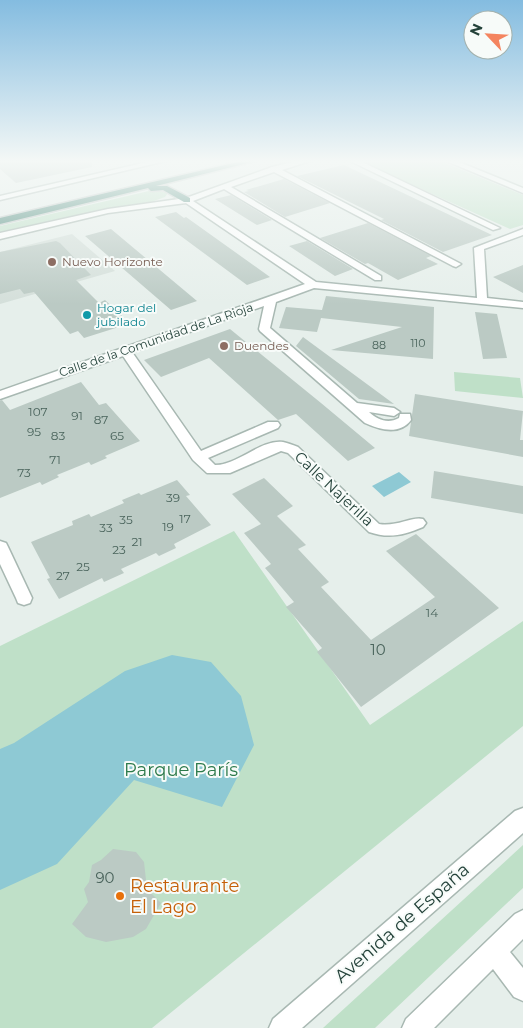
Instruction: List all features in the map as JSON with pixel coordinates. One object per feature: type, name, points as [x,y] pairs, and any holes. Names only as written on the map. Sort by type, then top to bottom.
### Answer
[{"type":"highway","points":[[0,213],[21,208]]},
{"type":"highway","points":[[0,222],[58,208]]},
{"type":"highway","points":[[0,222],[65,208]]},
{"type":"street","points":[[0,236],[108,211],[130,208]]},
{"type":"street","points":[[199,208],[313,285],[523,305]]},
{"type":"street","points":[[261,208],[378,278]]},
{"type":"street","points":[[349,208],[456,264]]},
{"type":"street","points":[[453,208],[496,228]]},
{"type":"street","points":[[482,301],[480,248],[523,232]]},
{"type":"street","name":"Calle de la Comunidad de La Rioja","points":[[0,395],[313,285]]},
{"type":"street","points":[[272,300],[264,329],[354,406],[400,414]]},
{"type":"street","name":"Calle Najerilla","points":[[125,350],[198,457],[212,470],[226,470],[270,449],[281,446],[293,450],[374,528],[385,532],[399,531],[418,523]]},
{"type":"street","points":[[198,457],[273,425]]},
{"type":"street","points":[[0,547],[24,598]]},
{"type":"street","name":"Avenida de España","points":[[282,1028],[523,819]]},
{"type":"street","points":[[415,1028],[523,922]]},
{"type":"street","points":[[494,951],[523,988]]},
{"type":"shaded area","name":"Nuevo Horizonte","points":[[72,234],[115,271],[0,304],[0,252]]},
{"type":"green space","points":[[77,208],[118,208],[68,217],[0,234],[0,226]]},
{"type":"green space","points":[[463,208],[523,208],[523,225],[510,229]]},
{"type":"green space","points":[[454,372],[520,378],[523,398],[455,391]]},
{"type":"green space","name":"Parque París","points":[[234,531],[370,725],[523,621],[523,726],[152,1028],[0,1028],[0,646]]},
{"type":"green space","points":[[523,845],[523,888],[375,1028],[323,1028]]},
{"type":"water","points":[[399,472],[411,482],[384,497],[372,486]]},
{"type":"water","points":[[172,655],[211,662],[241,696],[254,745],[222,807],[134,780],[57,864],[0,890],[0,749],[14,743],[125,671]]},
{"type":"building","points":[[229,208],[252,208],[272,220],[257,225]]},
{"type":"building","points":[[270,208],[314,208],[285,217]]},
{"type":"building","points":[[362,208],[435,208],[492,235],[443,252],[381,220],[384,219]]},
{"type":"building","points":[[176,212],[184,218],[186,217],[270,277],[247,285],[155,217]]},
{"type":"building","points":[[368,223],[431,256],[426,258],[438,264],[398,280],[368,263],[365,264],[320,238]]},
{"type":"building","points":[[111,229],[197,301],[171,310],[85,236]]},
{"type":"building","points":[[56,241],[91,275],[76,280],[99,303],[105,300],[122,316],[115,319],[122,326],[84,338],[78,331],[70,334],[34,292],[24,294],[20,289],[0,294],[0,252]]},
{"type":"building","points":[[307,241],[353,269],[335,276],[289,246]]},
{"type":"building","points":[[523,265],[523,293],[493,277]]},
{"type":"building","points":[[326,296],[434,307],[433,359],[331,350],[402,327],[321,318],[317,332],[279,328],[286,307],[322,310]]},
{"type":"building","points":[[475,312],[497,314],[507,358],[483,359]]},
{"type":"building","points":[[230,329],[375,448],[348,461],[296,414],[278,420],[209,358],[161,377],[144,360]]},
{"type":"building","points":[[303,337],[394,404],[359,399],[296,346]]},
{"type":"building","points":[[81,382],[99,405],[106,403],[140,441],[105,456],[107,458],[91,465],[89,462],[57,475],[59,477],[42,485],[40,482],[0,498],[0,401],[2,400],[10,410]]},
{"type":"building","points":[[415,394],[523,411],[520,440],[523,440],[523,457],[409,436]]},
{"type":"building","points":[[434,471],[523,486],[523,514],[431,498]]},
{"type":"building","points":[[264,478],[293,506],[277,516],[306,545],[298,549],[329,582],[321,587],[371,640],[435,597],[386,551],[416,534],[499,608],[361,707],[317,652],[322,648],[286,607],[294,602],[265,568],[271,564],[244,533],[261,524],[232,494]]},
{"type":"building","points":[[177,480],[190,495],[186,496],[211,525],[174,544],[176,548],[159,556],[156,553],[121,569],[124,573],[104,582],[102,578],[59,599],[47,579],[50,578],[31,542],[73,525],[72,521],[89,514],[91,517],[124,503],[122,500],[139,493],[141,495]]},
{"type":"building","name":"Restaurante El Lago","points":[[113,849],[136,852],[144,862],[147,889],[161,903],[146,929],[133,937],[106,942],[86,937],[72,924],[88,902],[84,889],[89,882],[92,865]]},
{"type":"place","name":"Nuevo Horizonte","points":[[52,262]]},
{"type":"place","name":"Hogar del jubilado","points":[[87,315]]},
{"type":"place","name":"Duendes","points":[[224,346]]},
{"type":"place","name":"Restaurante El Lago","points":[[120,896]]}]
